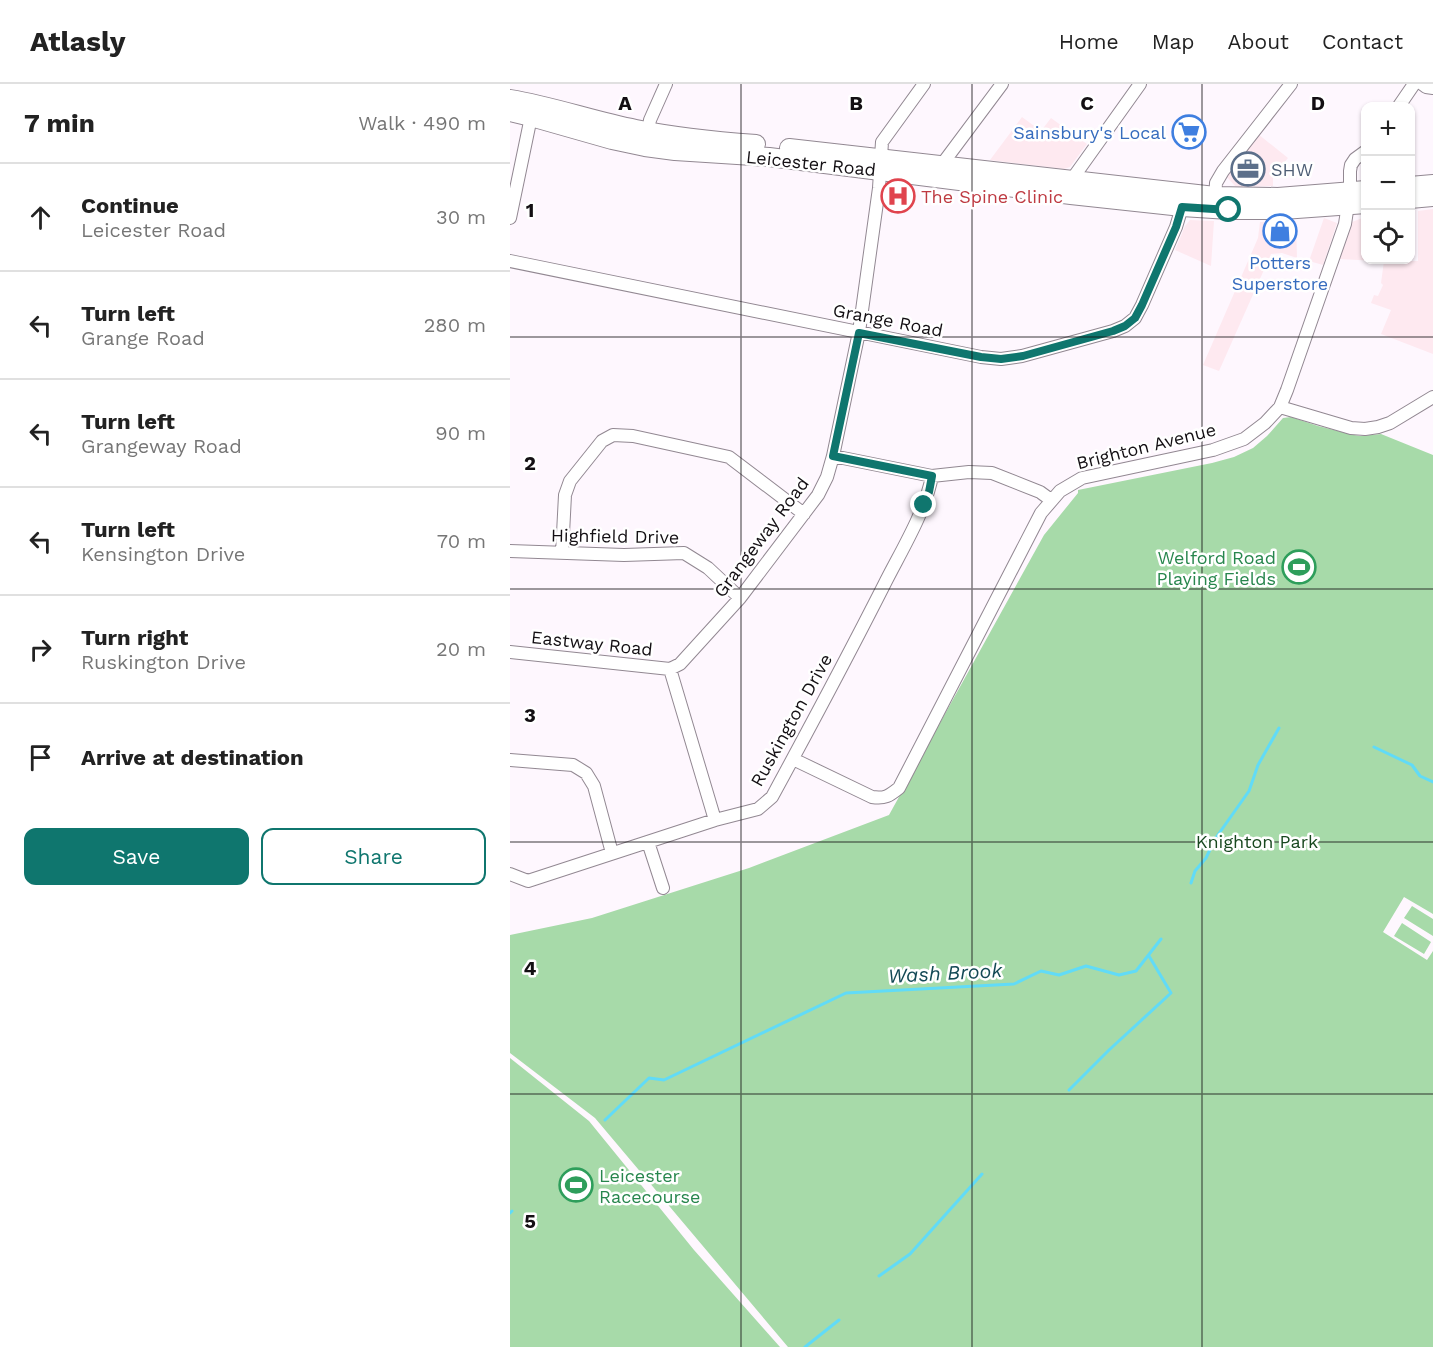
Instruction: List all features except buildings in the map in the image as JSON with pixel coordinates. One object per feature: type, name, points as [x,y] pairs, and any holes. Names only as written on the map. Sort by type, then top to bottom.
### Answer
[{"type":"main road","name":"Leicester Road","points":[[510,99],[610,124],[675,151],[881,164],[1283,210],[1357,197]]},
{"type":"main road","name":"Leicester Road","points":[[510,112],[612,140],[646,139]]},
{"type":"main road","points":[[1415,186],[1433,184]]},
{"type":"main road","name":"Leicester Road","points":[[1072,187],[1182,207],[1214,202]]},
{"type":"main road","points":[[1415,199],[1433,197]]},
{"type":"street","points":[[646,139],[650,120],[666,84]]},
{"type":"street","name":"Grangeway Road","points":[[670,669],[680,664],[740,598],[818,495],[827,477],[859,333],[879,188],[882,142],[924,84]]},
{"type":"street","points":[[944,172],[946,159],[1002,84]]},
{"type":"street","points":[[1072,187],[1082,166],[1140,84]]},
{"type":"street","points":[[1214,202],[1216,183],[1223,171],[1291,84]]},
{"type":"street","points":[[1402,102],[1414,84]]},
{"type":"street","points":[[1422,84],[1433,88]]},
{"type":"street","points":[[510,219],[531,117]]},
{"type":"street","name":"Brighton Avenue","points":[[793,759],[872,797],[881,798],[890,795],[899,788],[1041,513],[1060,490],[1082,478],[1213,450],[1244,439],[1265,423],[1280,407],[1345,224],[1357,197],[1350,171],[1355,159],[1361,154]]},
{"type":"street","name":"Grange Road","points":[[510,261],[859,333],[1001,359],[1023,356],[1113,331],[1125,326],[1135,318],[1176,227],[1182,207]]},
{"type":"street","points":[[1280,407],[1351,428],[1365,429],[1390,423],[1433,397]]},
{"type":"street","points":[[562,553],[565,495],[570,481],[602,441],[613,435],[633,436],[729,457],[804,514]]},
{"type":"street","points":[[833,456],[932,476],[969,472],[992,473],[1040,492],[1051,500]]},
{"type":"street","name":"Ruskington Drive","points":[[510,874],[528,881],[715,820],[758,809],[772,797],[863,626],[919,514],[929,492],[932,476]]},
{"type":"street","name":"Highfield Drive","points":[[510,551],[624,555],[684,553],[708,568],[740,598]]},
{"type":"street","name":"Eastway Road","points":[[510,653],[670,669]]},
{"type":"street","points":[[670,669],[715,820]]},
{"type":"street","points":[[510,760],[573,765],[585,773],[594,786],[612,853]]},
{"type":"street","points":[[648,842],[663,888]]},
{"type":"shaded area","points":[[1022,117],[1041,131],[1051,118],[1087,144],[1070,167],[1064,169],[990,160]]},
{"type":"shaded area","points":[[1258,134],[1288,158],[1273,176],[1273,186],[1236,187],[1225,175]]},
{"type":"shaded area","points":[[1433,209],[1433,354],[1381,334],[1391,310],[1371,303],[1374,295],[1378,296],[1383,285],[1381,283],[1384,264],[1415,264],[1415,261],[1418,261],[1418,211]]},
{"type":"shaded area","points":[[1324,218],[1337,223],[1323,265],[1309,261]]},
{"type":"shaded area","points":[[1361,219],[1361,260],[1339,259],[1352,222]]},
{"type":"shaded area","points":[[1190,220],[1214,221],[1211,266],[1175,250]]},
{"type":"shaded area","points":[[1296,221],[1297,258],[1282,253],[1271,254],[1219,371],[1203,365],[1258,238],[1260,222]]},
{"type":"green space","name":"Knighton Park","points":[[1291,417],[1354,435],[1381,434],[1433,455],[1433,914],[1404,897],[1383,932],[1427,960],[1433,951],[1433,1347],[788,1347],[595,1118],[510,1053],[510,935],[592,918],[749,868],[889,815],[1044,535],[1078,493],[1078,490],[1234,457],[1253,448],[1283,418]]},
{"type":"green space","points":[[1412,906],[1433,919],[1433,936],[1404,918]]},
{"type":"green space","points":[[1402,923],[1431,942],[1424,954],[1394,936]]},
{"type":"green space","name":"Leicester Racecourse","points":[[510,1058],[589,1121],[694,1250],[780,1347],[510,1347]]},
{"type":"waterway","name":"Wash Brook","points":[[1191,883],[1195,871],[1206,858],[1215,839],[1249,791],[1258,765],[1279,728]]},
{"type":"waterway","name":"Wash Brook","points":[[1374,747],[1412,765],[1420,776],[1433,782]]},
{"type":"waterway","name":"Wash Brook","points":[[605,1120],[649,1078],[664,1080],[846,993],[1014,984],[1041,971],[1059,975],[1086,966],[1119,975],[1136,971],[1161,939]]},
{"type":"waterway","points":[[1069,1090],[1171,993],[1149,956]]},
{"type":"waterway","points":[[879,1276],[910,1254],[982,1174]]},
{"type":"waterway","points":[[805,1347],[839,1320]]},
{"type":"place","name":"Sainsbury's Local","points":[[1189,132]]},
{"type":"place","name":"SHW","points":[[1248,169]]},
{"type":"place","name":"The Spine Clinic","points":[[898,196]]},
{"type":"place","name":"Potters Superstore","points":[[1280,231]]},
{"type":"place","name":"Welford Road Playing Fields","points":[[1299,567]]},
{"type":"place","name":"Leicester Racecourse","points":[[576,1185]]},
{"type":"route","points":[[924,505],[932,476],[833,456],[859,333],[1001,359],[1023,356],[1113,331],[1125,326],[1135,318],[1176,227],[1182,207],[1229,210]]}]
